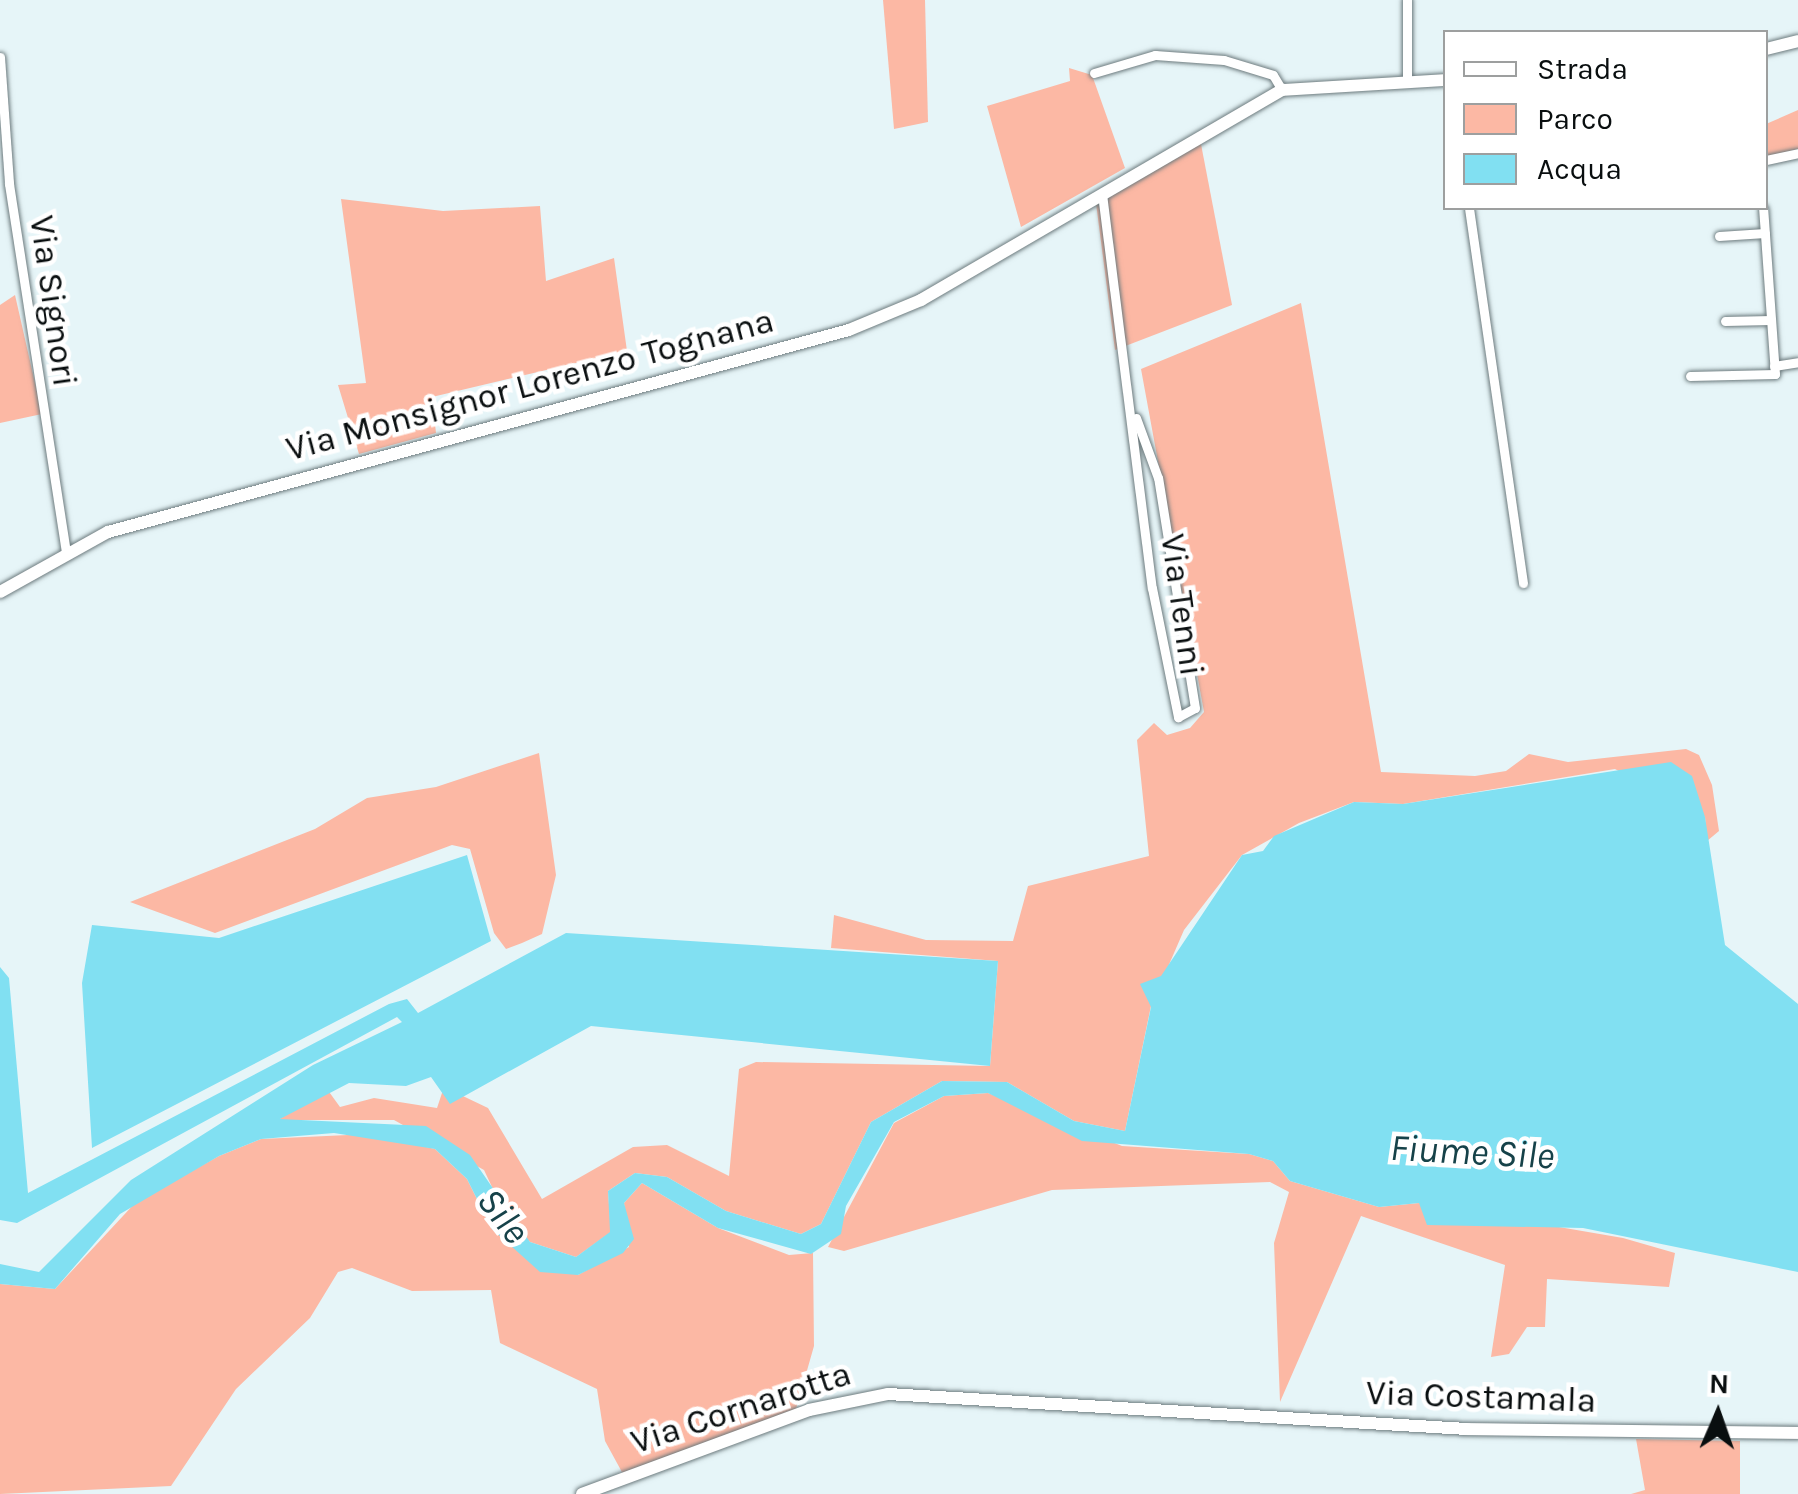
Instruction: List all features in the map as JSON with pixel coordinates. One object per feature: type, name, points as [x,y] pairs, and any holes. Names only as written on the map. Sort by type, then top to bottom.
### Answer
[{"type":"street","points":[[1407,0],[1408,80]]},
{"type":"street","points":[[1768,48],[1798,41]]},
{"type":"street","points":[[1094,72],[1155,56],[1224,60],[1273,75],[1282,90],[1443,80]]},
{"type":"street","name":"Via Signori","points":[[0,57],[9,184],[66,551]]},
{"type":"street","name":"Via Monsignor Lorenzo Tognana","points":[[0,592],[66,551],[196,506],[848,330],[921,300],[1282,90]]},
{"type":"street","points":[[1768,160],[1798,153]]},
{"type":"street","name":"Via Tenni","points":[[1102,194],[1136,418],[1136,463],[1170,714],[1178,717],[1195,708],[1152,461],[1136,418]]},
{"type":"street","points":[[1469,210],[1523,583]]},
{"type":"street","points":[[1690,376],[1731,380],[1775,374],[1763,210]]},
{"type":"street","points":[[1720,236],[1765,233]]},
{"type":"street","points":[[1725,322],[1771,320]]},
{"type":"street","points":[[1774,366],[1798,362]]},
{"type":"street","points":[[1136,463],[1152,461]]},
{"type":"street","name":"Via Cornarotta","points":[[582,1494],[870,1396],[1162,1410]]},
{"type":"street","name":"Via Costamala","points":[[1162,1410],[1467,1430],[1798,1433]]},
{"type":"green space","points":[[883,0],[925,0],[928,122],[894,129]]},
{"type":"green space","points":[[1069,68],[1092,75],[1125,168],[1021,227],[987,106],[1070,81]]},
{"type":"green space","points":[[1798,110],[1798,149],[1768,156],[1768,123]]},
{"type":"green space","points":[[1200,139],[1232,305],[1115,350],[1096,203]]},
{"type":"green space","points":[[341,199],[443,211],[540,206],[546,281],[614,258],[627,351],[432,397],[436,433],[359,454],[338,385],[366,383]]},
{"type":"green space","points":[[15,295],[42,414],[0,423],[0,305]]},
{"type":"green space","points":[[1301,303],[1381,772],[1475,776],[1506,771],[1529,754],[1568,762],[1686,749],[1699,755],[1712,785],[1719,831],[1707,841],[1705,817],[1615,769],[1403,804],[1354,802],[1299,823],[1242,855],[1184,930],[1151,1006],[1125,1131],[1074,1121],[1007,1082],[942,1081],[871,1122],[821,1224],[801,1234],[726,1211],[667,1177],[635,1173],[608,1191],[611,1232],[576,1257],[530,1242],[507,1219],[484,1170],[394,1120],[278,1120],[327,1089],[340,1107],[374,1098],[437,1108],[444,1087],[488,1108],[542,1199],[633,1147],[667,1145],[729,1176],[739,1069],[756,1062],[990,1066],[998,961],[831,948],[834,915],[926,940],[1013,941],[1028,886],[1149,856],[1137,740],[1154,723],[1167,735],[1190,728],[1204,712],[1141,369]]},
{"type":"green space","points":[[539,753],[556,875],[542,934],[506,949],[494,933],[470,849],[452,845],[215,933],[130,902],[315,829],[367,798],[436,787]]},
{"type":"green space","points":[[988,1093],[1122,1146],[1249,1154],[1273,1161],[1290,1181],[1379,1207],[1419,1203],[1623,1238],[1675,1253],[1669,1287],[1547,1279],[1545,1327],[1527,1327],[1509,1354],[1491,1357],[1505,1265],[1361,1216],[1280,1402],[1274,1243],[1289,1192],[1270,1182],[1052,1190],[844,1251],[828,1247],[894,1123],[944,1096]]},
{"type":"green space","points":[[370,1134],[435,1149],[467,1179],[492,1229],[578,1275],[629,1247],[624,1203],[642,1183],[718,1228],[789,1255],[813,1253],[814,1346],[796,1409],[623,1474],[605,1441],[597,1389],[500,1343],[491,1290],[412,1291],[352,1268],[338,1272],[310,1318],[236,1389],[171,1486],[0,1494],[0,1284],[55,1289],[136,1202],[219,1156],[261,1139]]},
{"type":"green space","points":[[1636,1439],[1740,1441],[1740,1494],[1631,1494],[1645,1490]]},
{"type":"water","points":[[1671,762],[1692,776],[1705,817],[1725,945],[1798,1004],[1798,1272],[1583,1228],[1427,1225],[1419,1203],[1379,1207],[1290,1181],[1273,1161],[1249,1154],[1082,1141],[988,1093],[944,1096],[894,1122],[846,1206],[841,1234],[811,1254],[718,1228],[642,1183],[624,1203],[634,1239],[623,1253],[578,1275],[540,1272],[492,1229],[467,1179],[435,1149],[334,1133],[261,1139],[219,1156],[120,1214],[55,1289],[0,1284],[0,1264],[39,1272],[131,1180],[313,1065],[402,1022],[397,1017],[17,1223],[0,1220],[0,967],[9,978],[28,1193],[389,1004],[407,999],[418,1013],[566,933],[998,961],[990,1066],[591,1026],[450,1104],[431,1077],[406,1086],[349,1083],[280,1119],[426,1126],[470,1155],[530,1242],[576,1257],[610,1232],[608,1191],[635,1173],[667,1177],[726,1211],[801,1234],[821,1224],[871,1122],[942,1081],[1007,1082],[1074,1121],[1125,1131],[1151,1007],[1140,984],[1161,976],[1242,855],[1263,851],[1274,836],[1354,802],[1403,804]]},
{"type":"water","points":[[467,855],[491,941],[92,1148],[82,983],[92,925],[219,938]]},
{"type":"water label","name":"Fiume Sile","points":[[1472,1152]]},
{"type":"water label","name":"Sile","points":[[503,1216]]}]
